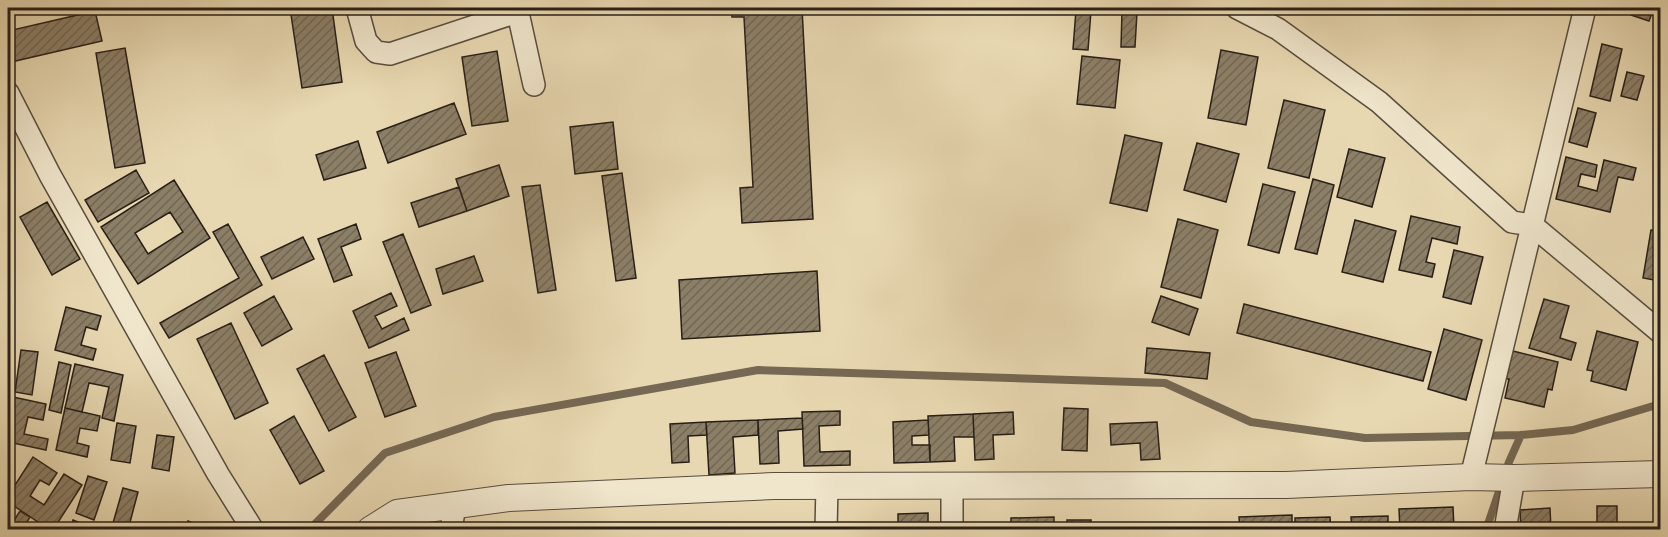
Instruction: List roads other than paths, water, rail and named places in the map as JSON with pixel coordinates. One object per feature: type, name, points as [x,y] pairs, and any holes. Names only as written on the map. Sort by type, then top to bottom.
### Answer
[{"type":"street","points":[[357,8],[366,41],[376,52],[390,54],[517,10],[534,86]]},
{"type":"street","points":[[1237,8],[1278,29],[1378,102],[1512,222],[1532,225],[1660,333]]},
{"type":"street","points":[[1474,465],[1586,8]]},
{"type":"street","points":[[8,93],[50,175],[218,474],[253,530]]},
{"type":"street","points":[[370,530],[397,513],[453,517],[509,498],[774,486],[1286,485],[1474,465],[1507,478],[1660,474]]},
{"type":"street","points":[[1505,530],[1507,478]]},
{"type":"street","points":[[826,530],[827,486]]},
{"type":"street","points":[[952,486],[952,530]]},
{"type":"waterway","points":[[309,530],[385,453],[494,417],[758,370],[1165,383],[1251,422],[1365,438],[1521,435],[1573,430],[1660,404]]},
{"type":"waterway","points":[[1486,530],[1509,462],[1521,435]]}]
